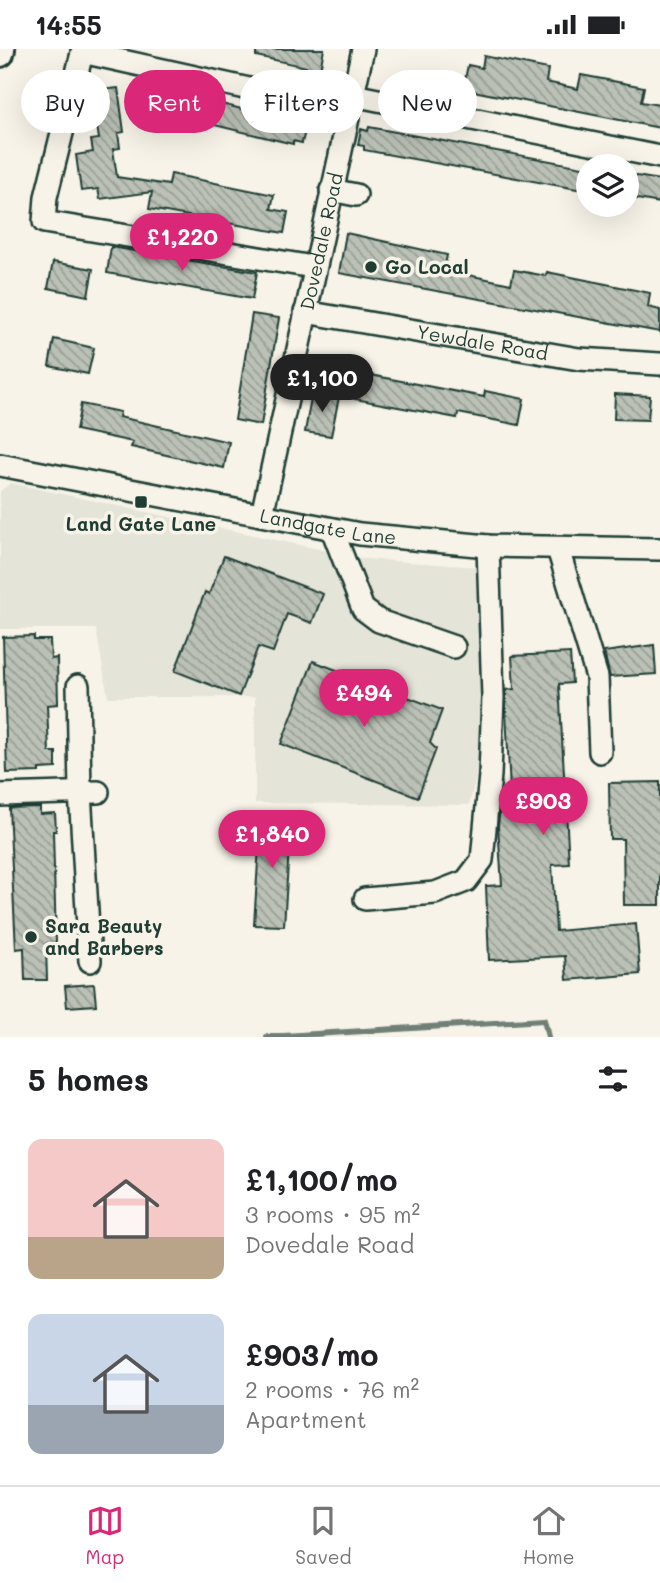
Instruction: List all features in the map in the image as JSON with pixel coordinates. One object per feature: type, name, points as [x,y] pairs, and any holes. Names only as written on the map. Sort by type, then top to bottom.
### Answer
[{"type":"street","name":"Dovedale Road","points":[[358,70],[363,49]]},
{"type":"street","points":[[240,81],[83,50],[46,197],[44,222],[313,267]]},
{"type":"street","points":[[364,105],[660,157]]},
{"type":"street","name":"Dovedale Road","points":[[262,515],[313,267],[344,133]]},
{"type":"street","points":[[331,190],[356,195]]},
{"type":"street","name":"Yewdale Road","points":[[305,312],[579,359],[660,363]]},
{"type":"street","name":"Landgate Lane","points":[[0,465],[360,534],[488,546],[660,549]]},
{"type":"street","points":[[332,529],[363,608],[379,621],[453,647]]},
{"type":"street","points":[[365,899],[435,893],[466,881],[482,860],[490,775],[493,697],[488,546]]},
{"type":"street","points":[[558,549],[597,677],[600,752]]},
{"type":"street","points":[[78,686],[89,792],[90,961]]},
{"type":"street","points":[[0,795],[89,792]]},
{"type":"shaded area","points":[[11,483],[365,559],[495,568],[498,687],[469,805],[255,803],[255,697],[108,697],[96,629],[0,629],[0,491]]},
{"type":"building","points":[[256,49],[324,49],[320,70],[256,56]]},
{"type":"building","points":[[484,56],[548,69],[546,82],[578,89],[581,75],[644,87],[641,102],[660,105],[660,128],[477,92],[477,70],[467,70],[468,65],[482,68]]},
{"type":"building","points":[[118,88],[124,132],[118,133],[120,148],[113,149],[117,177],[169,185],[171,174],[274,195],[271,209],[288,212],[284,233],[149,209],[152,192],[100,199],[98,189],[81,191],[76,155],[93,152],[91,140],[99,139],[98,133],[110,133],[110,89]]},
{"type":"building","points":[[226,105],[240,109],[240,131],[226,128]]},
{"type":"building","points":[[369,127],[378,129],[378,133],[401,133],[576,166],[576,189],[364,150],[364,146],[358,145],[360,133],[364,133],[364,130],[368,131]]},
{"type":"building","points":[[248,133],[304,133],[302,143],[293,141],[293,144]]},
{"type":"building","points":[[639,176],[660,180],[660,203],[639,199]]},
{"type":"building","points":[[346,233],[447,255],[444,270],[511,284],[514,270],[546,276],[547,272],[650,293],[648,307],[660,310],[660,332],[339,273]]},
{"type":"building","points":[[111,247],[257,272],[252,299],[107,273]]},
{"type":"building","points":[[53,262],[93,269],[88,296],[48,288]]},
{"type":"building","points":[[252,314],[279,318],[261,425],[235,420]]},
{"type":"building","points":[[54,339],[94,348],[88,374],[49,366]]},
{"type":"building","points":[[360,373],[484,397],[485,391],[524,399],[519,425],[458,413],[457,418],[355,399]]},
{"type":"building","points":[[312,392],[339,397],[331,436],[305,432]]},
{"type":"building","points":[[615,394],[650,396],[648,420],[614,419]]},
{"type":"building","points":[[81,404],[120,412],[119,417],[229,442],[224,468],[131,447],[133,442],[76,430]]},
{"type":"building","points":[[224,556],[323,594],[312,623],[287,614],[273,652],[258,647],[239,696],[175,671],[205,592],[209,594]]},
{"type":"building","points":[[34,636],[34,640],[50,640],[51,659],[57,658],[58,704],[47,705],[49,752],[56,752],[56,768],[39,769],[39,772],[7,773],[3,637]]},
{"type":"building","points":[[654,645],[656,674],[610,677],[604,652]]},
{"type":"building","points":[[570,653],[572,683],[559,684],[569,864],[552,865],[556,931],[636,924],[640,974],[567,980],[565,956],[489,960],[486,886],[502,885],[498,826],[502,792],[510,791],[506,690],[514,689],[512,656]]},
{"type":"building","points":[[313,661],[442,710],[430,743],[436,749],[418,797],[281,744]]},
{"type":"building","points":[[660,782],[660,905],[624,905],[623,839],[610,839],[609,783]]},
{"type":"building","points":[[40,807],[40,814],[55,813],[56,831],[53,831],[56,942],[47,943],[46,946],[47,980],[25,980],[24,948],[16,949],[9,808]]},
{"type":"building","points":[[261,814],[291,816],[284,926],[254,925]]},
{"type":"building","points":[[94,984],[96,1005],[67,1007],[65,986]]},
{"type":"waterway","points":[[267,1037],[544,1020],[548,1037]]},
{"type":"place","name":"Go Local","points":[[371,267]]},
{"type":"place","name":"Land Gate Lane","points":[[141,502]]},
{"type":"place","name":"Sara Beauty and Barbers","points":[[31,937]]}]
